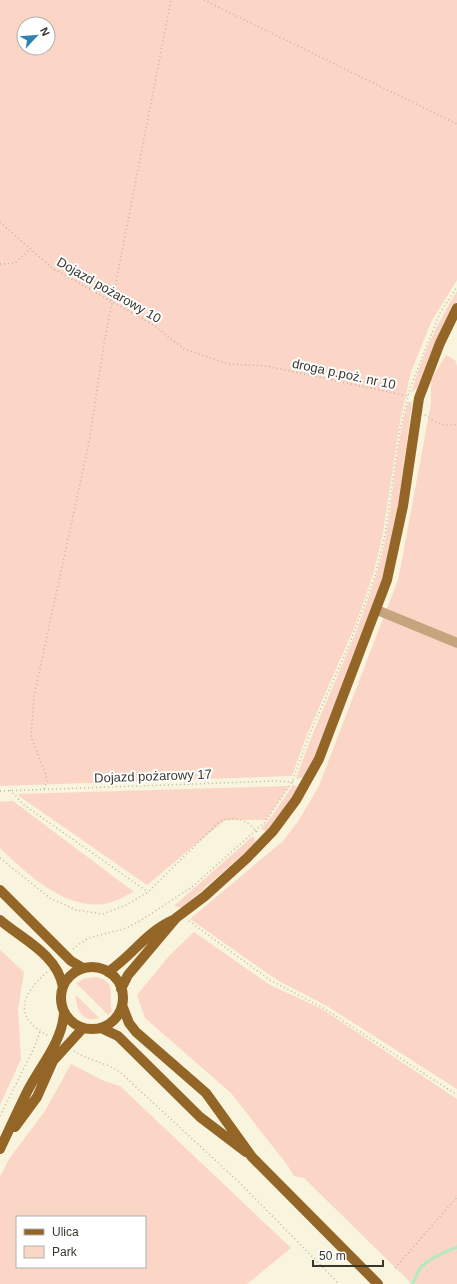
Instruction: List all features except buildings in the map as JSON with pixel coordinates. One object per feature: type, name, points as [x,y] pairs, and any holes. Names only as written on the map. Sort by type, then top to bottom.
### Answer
[{"type":"main road","points":[[108,972],[124,962],[155,929],[178,917],[205,896],[263,841],[286,816],[306,784],[330,734],[387,580],[402,513],[419,398],[437,349],[457,308]]},
{"type":"main road","points":[[0,890],[74,964],[83,968]]},
{"type":"main road","points":[[121,989],[128,975],[178,917]]},
{"type":"main road","points":[[0,920],[36,947],[59,974],[63,986],[61,1004],[64,1012],[74,1024],[83,1028],[102,1028],[118,1036],[200,1117],[252,1157],[378,1284]]},
{"type":"main road","points":[[63,986],[71,976],[83,968],[92,967],[108,972],[118,982],[121,989],[122,1005],[129,1023],[136,1032],[206,1093],[252,1157]]},
{"type":"main road","points":[[102,1028],[114,1020],[122,1005]]},
{"type":"main road","points":[[0,1149],[6,1138],[28,1111],[37,1097],[54,1062],[61,1043],[64,1012]]},
{"type":"main road","points":[[61,1043],[83,1028]]},
{"type":"lane","points":[[377,610],[457,643]]},
{"type":"path","points":[[44,789],[47,781],[46,775],[31,737],[34,696],[89,442],[113,301],[171,0]]},
{"type":"path","points":[[204,0],[457,124]]},
{"type":"path","name":"Dojazd pożarowy 10","points":[[0,222],[52,268],[152,324],[184,349],[229,364],[266,366]]},
{"type":"path","points":[[0,264],[14,263],[30,249]]},
{"type":"path","points":[[66,955],[88,938],[124,929],[173,900],[256,831],[270,816],[292,782],[310,734],[356,628],[375,576],[385,534],[400,429],[408,396],[424,350],[440,313],[457,287]]},
{"type":"path","name":"droga p.poż. nr 10","points":[[266,366],[419,398]]},
{"type":"path","points":[[417,410],[436,422],[450,427],[457,424]]},
{"type":"path","name":"Dojazd pożarowy 17","points":[[0,791],[275,781],[306,784]]},
{"type":"path","points":[[10,790],[24,804],[148,892]]},
{"type":"path","points":[[0,858],[50,898],[76,910],[103,914],[126,905],[148,892],[218,822],[229,818],[240,819],[250,824],[263,841]]},
{"type":"path","points":[[178,917],[270,980],[325,1009],[457,1095]]},
{"type":"path","points":[[53,966],[28,991],[24,1006],[28,1020],[40,1031],[90,1060],[110,1065],[121,1073],[242,1185],[339,1284]]},
{"type":"path","points":[[0,1116],[34,1048],[40,1031]]},
{"type":"path","points":[[395,1268],[457,1197]]},
{"type":"green space","points":[[0,0],[457,0],[457,280],[431,322],[411,372],[400,421],[383,533],[373,575],[355,626],[306,737],[292,776],[0,786]]},
{"type":"green space","points":[[457,291],[457,301],[438,335],[417,388],[411,393],[431,340]]},
{"type":"green space","points":[[446,355],[455,360],[457,366],[457,640],[386,611],[398,580],[402,560],[431,403],[431,380]]},
{"type":"green space","points":[[408,402],[412,402],[399,502],[383,578],[316,755],[305,777],[296,779],[372,589],[385,541],[399,441]]},
{"type":"green space","points":[[384,616],[457,646],[457,1089],[327,1006],[277,980],[190,919],[283,841],[299,820],[319,786]]},
{"type":"green space","points":[[293,785],[298,787],[290,801],[266,831],[261,829],[272,816]]},
{"type":"green space","points":[[289,786],[266,820],[225,820],[147,885],[19,796],[19,794]]},
{"type":"green space","points":[[13,801],[134,892],[109,903],[94,905],[78,902],[49,889],[23,869],[0,848],[0,802]]},
{"type":"green space","points":[[253,836],[256,843],[185,905],[181,908],[174,906]]},
{"type":"green space","points":[[194,932],[270,985],[322,1009],[457,1099],[457,1284],[412,1284],[304,1178],[294,1176],[288,1166],[231,1093],[145,1018],[137,995],[169,956]]},
{"type":"green space","points":[[0,950],[24,972],[18,1009],[21,1059],[0,1105]]},
{"type":"green space","points":[[96,977],[108,982],[110,986],[112,1011],[108,1015],[76,983],[84,979]]},
{"type":"green space","points":[[76,995],[99,1018],[89,1019],[81,1014],[77,1005]]},
{"type":"green space","points":[[71,1064],[104,1081],[120,1086],[291,1248],[247,1284],[0,1284],[0,1177],[9,1159],[45,1111]]},
{"type":"waterway","points":[[412,1284],[421,1267],[429,1260],[457,1247]]}]
